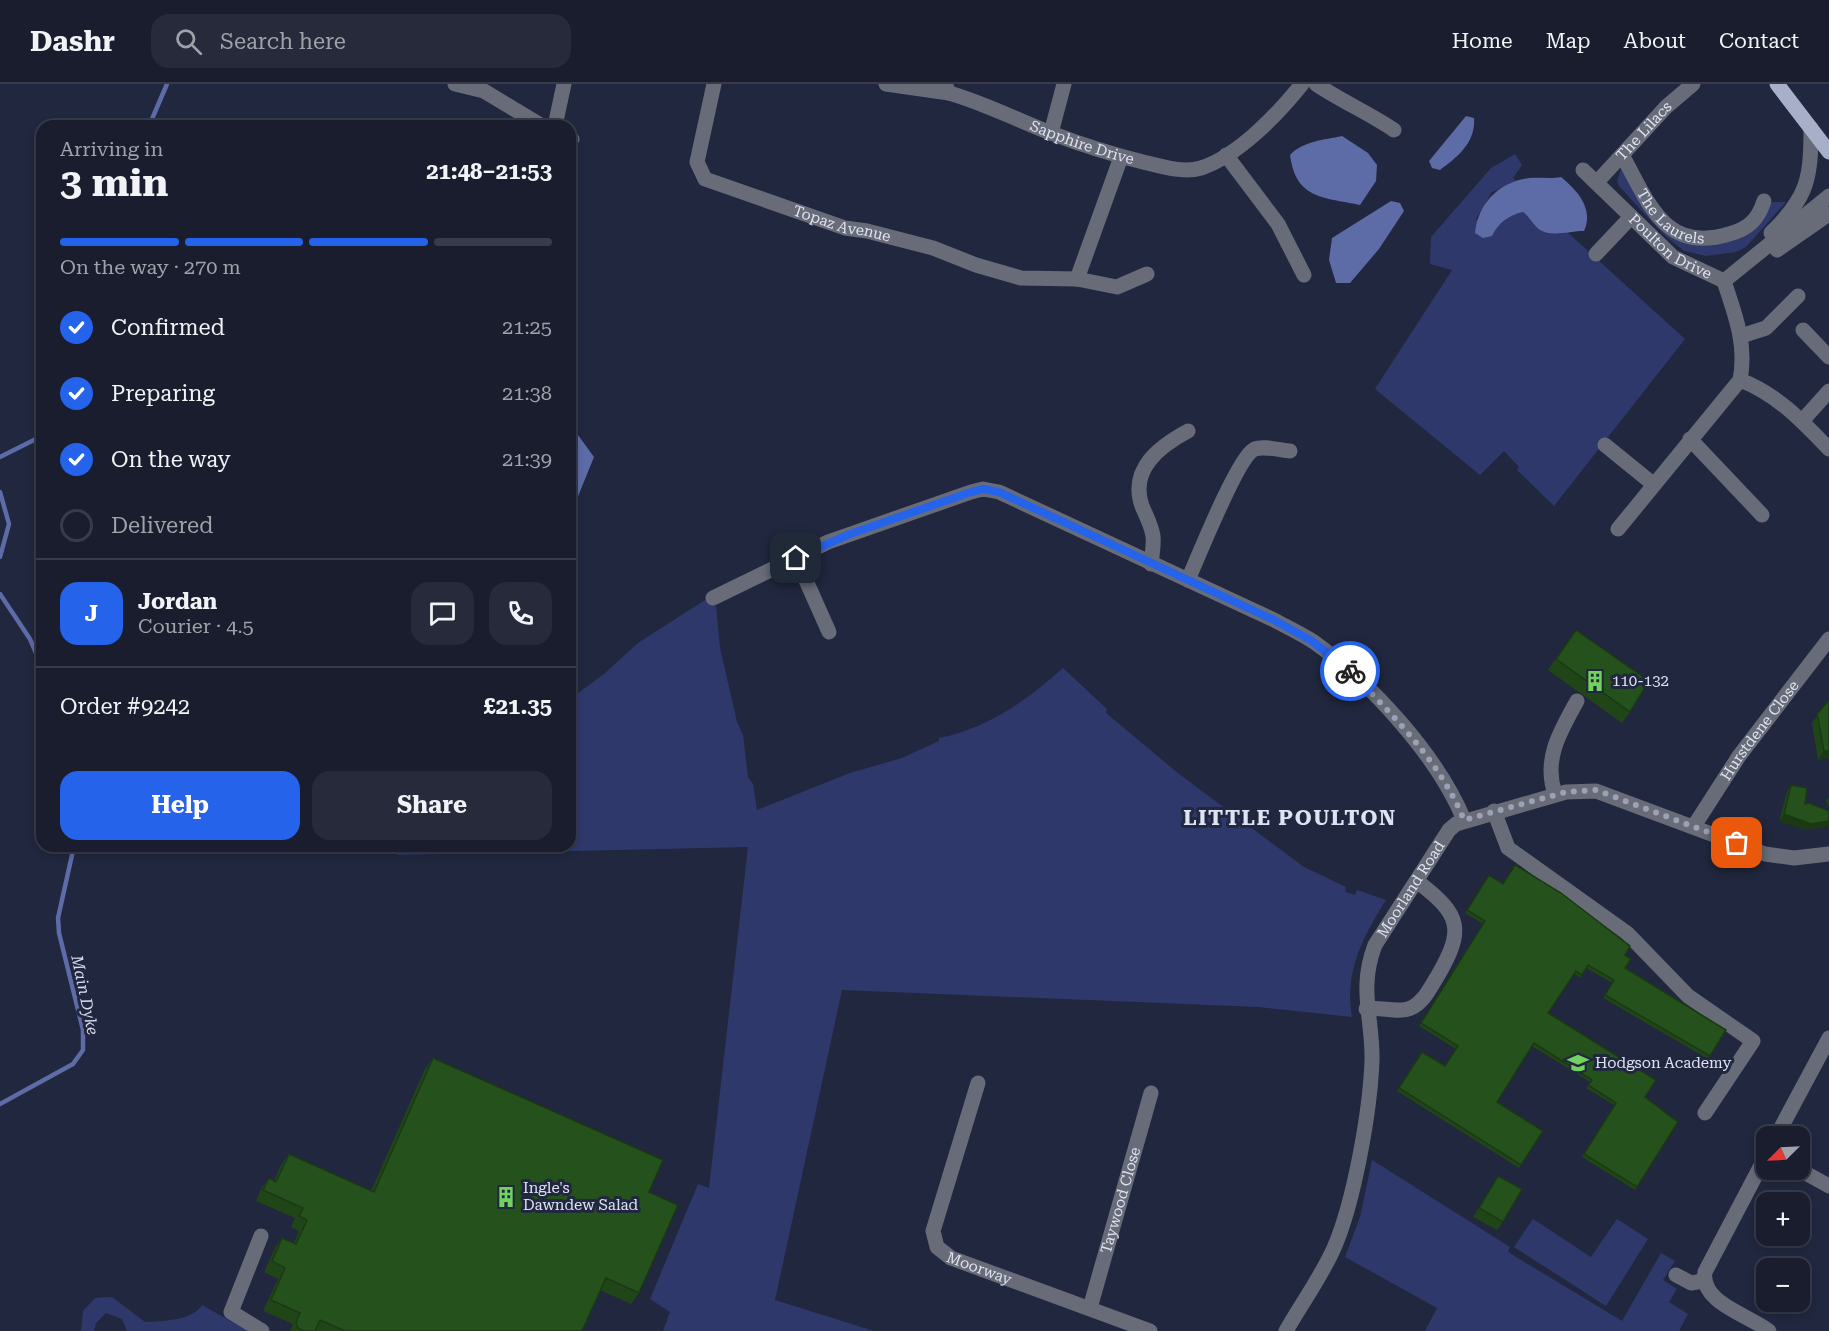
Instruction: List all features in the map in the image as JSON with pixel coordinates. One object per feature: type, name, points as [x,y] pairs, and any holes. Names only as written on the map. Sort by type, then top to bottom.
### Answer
[{"type":"main road","points":[[1777,84],[1829,152]]},
{"type":"street","points":[[455,84],[484,92],[532,120]]},
{"type":"street","points":[[556,120],[564,84]]},
{"type":"street","name":"Topaz Avenue","points":[[714,84],[697,162],[705,179],[845,228],[867,231],[933,248],[976,265],[1021,278],[1077,279],[1117,287],[1147,274]]},
{"type":"street","name":"Sapphire Drive","points":[[886,84],[947,89],[1051,133],[1121,157],[1172,169],[1200,168],[1226,155],[1269,122],[1302,84]]},
{"type":"street","points":[[1051,133],[1064,84]]},
{"type":"street","points":[[1316,84],[1343,102],[1369,113],[1394,129]]},
{"type":"street","name":"The Lilacs","points":[[1598,181],[1666,107],[1694,84]]},
{"type":"street","points":[[1749,262],[1761,242],[1782,222],[1802,194],[1811,168],[1811,128]]},
{"type":"street","points":[[1226,155],[1278,224],[1304,275]]},
{"type":"street","name":"The Laurels","points":[[1622,155],[1637,187],[1655,213],[1675,232],[1688,237],[1712,238],[1744,229],[1760,216],[1764,201]]},
{"type":"street","points":[[1077,279],[1121,157]]},
{"type":"street","name":"Poulton Drive","points":[[1584,170],[1598,181],[1673,257],[1724,281],[1829,196]]},
{"type":"street","name":"Poulton Drive","points":[[1749,262],[1778,250],[1829,214]]},
{"type":"street","points":[[1596,254],[1632,217]]},
{"type":"street","points":[[1618,529],[1740,380],[1743,350],[1741,336],[1724,281]]},
{"type":"street","points":[[1741,336],[1766,328],[1798,296]]},
{"type":"street","points":[[1803,330],[1829,357]]},
{"type":"street","points":[[1740,380],[1767,392],[1802,421],[1829,449]]},
{"type":"street","points":[[1802,421],[1829,391]]},
{"type":"street","points":[[1151,564],[1153,538],[1139,492],[1140,477],[1148,461],[1162,446],[1188,431]]},
{"type":"street","points":[[1690,439],[1762,515]]},
{"type":"street","points":[[1605,445],[1653,484]]},
{"type":"street","points":[[1188,580],[1227,493],[1248,455],[1257,448],[1290,451]]},
{"type":"street","points":[[712,598],[865,528],[983,489],[999,492],[1283,625],[1312,641],[1349,670],[1437,768],[1453,793],[1464,820]]},
{"type":"street","points":[[796,558],[829,632]]},
{"type":"street","name":"Hurstdene Close","points":[[1694,826],[1739,756],[1829,639]]},
{"type":"street","points":[[1556,794],[1551,781],[1552,749],[1577,701]]},
{"type":"street","name":"Moorland Road","points":[[1286,1331],[1328,1262],[1347,1209],[1370,1083],[1372,1060],[1366,1009],[1366,972],[1375,945],[1418,882],[1449,830],[1464,820],[1556,794],[1575,790],[1596,790],[1765,854],[1794,858],[1829,854]]},
{"type":"street","points":[[1494,811],[1508,848],[1627,933],[1688,996],[1752,1041],[1705,1113]]},
{"type":"street","points":[[1366,1009],[1385,1007],[1405,1010],[1413,1007],[1426,994],[1451,952],[1456,926],[1453,916],[1434,894],[1418,882]]},
{"type":"street","points":[[1782,1126],[1829,1038]]},
{"type":"street","name":"Moorway","points":[[978,1083],[933,1231],[937,1247],[951,1258],[1150,1331]]},
{"type":"street","name":"Taywood Close","points":[[1090,1308],[1151,1093]]},
{"type":"street","points":[[1756,1175],[1705,1272],[1703,1281],[1711,1295],[1769,1331]]},
{"type":"street","points":[[1810,1176],[1829,1186]]},
{"type":"street","points":[[261,1236],[231,1312],[262,1331]]},
{"type":"street","points":[[1676,1275],[1691,1283],[1703,1281]]},
{"type":"shaded area","points":[[1466,116],[1474,118],[1474,127],[1469,142],[1453,160],[1440,170],[1432,168],[1429,161]]},
{"type":"shaded area","points":[[1342,136],[1368,153],[1377,165],[1376,181],[1360,205],[1313,194],[1298,180],[1293,169],[1290,155],[1295,150],[1314,142]]},
{"type":"shaded area","points":[[1515,154],[1522,165],[1513,178],[1517,182],[1492,192],[1476,219],[1495,229],[1510,215],[1523,212],[1544,230],[1566,231],[1685,339],[1554,506],[1517,470],[1519,467],[1504,451],[1480,475],[1375,389],[1452,270],[1430,264],[1431,237],[1491,168]]},
{"type":"shaded area","points":[[1622,166],[1653,215],[1718,241],[1770,202],[1786,202],[1746,247],[1736,252],[1706,256],[1684,251],[1663,234],[1619,186],[1617,181]]},
{"type":"shaded area","points":[[1561,177],[1578,194],[1586,208],[1587,223],[1584,231],[1545,232],[1540,230],[1523,212],[1505,220],[1492,236],[1483,238],[1475,233],[1480,212],[1485,203],[1500,189],[1518,180]]},
{"type":"shaded area","points":[[1391,201],[1400,203],[1404,211],[1379,249],[1350,283],[1336,283],[1329,260],[1332,238]]},
{"type":"shaded area","points":[[576,432],[594,457],[576,501]]},
{"type":"shaded area","points":[[705,600],[716,606],[720,648],[737,722],[743,735],[748,777],[753,784],[757,810],[850,773],[902,758],[939,741],[939,738],[973,728],[1021,702],[1063,668],[1107,709],[1106,713],[1179,774],[1304,867],[1346,887],[1345,892],[1355,895],[1357,890],[1386,900],[1357,956],[1351,985],[1352,1017],[1258,1007],[842,990],[775,1300],[874,1331],[663,1331],[670,1312],[650,1299],[698,1184],[709,1188],[748,847],[576,851],[576,695],[604,674],[638,643]]},
{"type":"shaded area","points":[[397,852],[529,852],[397,855]]},
{"type":"shaded area","points":[[1372,1160],[1510,1247],[1508,1252],[1622,1321],[1661,1253],[1675,1261],[1663,1280],[1677,1289],[1669,1302],[1688,1314],[1679,1331],[1425,1331],[1437,1308],[1345,1257],[1360,1217]]},
{"type":"shaded area","points":[[1533,1219],[1591,1257],[1617,1219],[1648,1239],[1606,1306],[1514,1247]]},
{"type":"shaded area","points":[[112,1297],[145,1322],[184,1317],[198,1310],[202,1305],[248,1331],[127,1331],[122,1319],[106,1313],[96,1323],[94,1331],[81,1331],[83,1311],[95,1298]]},
{"type":"building","name":"110-132","points":[[1576,630],[1649,681],[1630,712],[1556,659]]},
{"type":"building","points":[[1829,700],[1829,751],[1824,751],[1817,714]]},
{"type":"building","points":[[1791,785],[1807,788],[1805,804],[1809,803],[1829,811],[1829,821],[1811,824],[1784,814]]},
{"type":"building","points":[[1515,865],[1561,893],[1630,946],[1625,955],[1631,959],[1625,968],[1726,1030],[1710,1056],[1605,995],[1614,980],[1588,965],[1582,975],[1576,971],[1548,1013],[1656,1080],[1645,1097],[1678,1122],[1637,1187],[1584,1154],[1616,1103],[1588,1085],[1592,1080],[1534,1043],[1497,1102],[1543,1131],[1521,1165],[1399,1088],[1422,1052],[1445,1066],[1458,1046],[1421,1023],[1485,921],[1467,910],[1489,875],[1503,884]]},
{"type":"building","name":"Ingle's Dawndew Salad","points":[[433,1058],[663,1160],[649,1192],[678,1205],[639,1293],[606,1278],[582,1331],[345,1331],[320,1320],[315,1331],[304,1331],[298,1328],[296,1323],[300,1313],[271,1300],[285,1268],[272,1261],[282,1238],[296,1244],[307,1220],[299,1216],[303,1208],[263,1190],[269,1178],[276,1182],[289,1154],[374,1192]]},
{"type":"building","points":[[1498,1176],[1522,1189],[1503,1222],[1479,1208]]},
{"type":"waterway","name":"Main Dyke","points":[[152,120],[167,84]]},
{"type":"waterway","name":"Main Dyke","points":[[0,457],[36,439]]},
{"type":"waterway","name":"Main Dyke","points":[[0,492],[9,524],[0,557]]},
{"type":"waterway","name":"Main Dyke","points":[[0,594],[30,639],[36,653]]},
{"type":"waterway","name":"Main Dyke","points":[[0,1104],[73,1064],[83,1050],[83,1030],[59,933],[58,918],[73,852]]},
{"type":"way so far","points":[[1350,671],[1383,705],[1437,768],[1453,793],[1464,820],[1566,792],[1596,790],[1737,843]]},
{"type":"place","name":"110-132","points":[[1595,681]]},
{"type":"place","name":"Hodgson Academy","points":[[1578,1063]]},
{"type":"place","name":"Ingle's Dawndew Salad","points":[[506,1197]]},
{"type":"district","name":"LITTLE POULTON","points":[[1290,818]]},
{"type":"route","points":[[796,558],[828,542],[971,492],[983,489],[999,492],[1274,620],[1312,641],[1350,671]]}]
